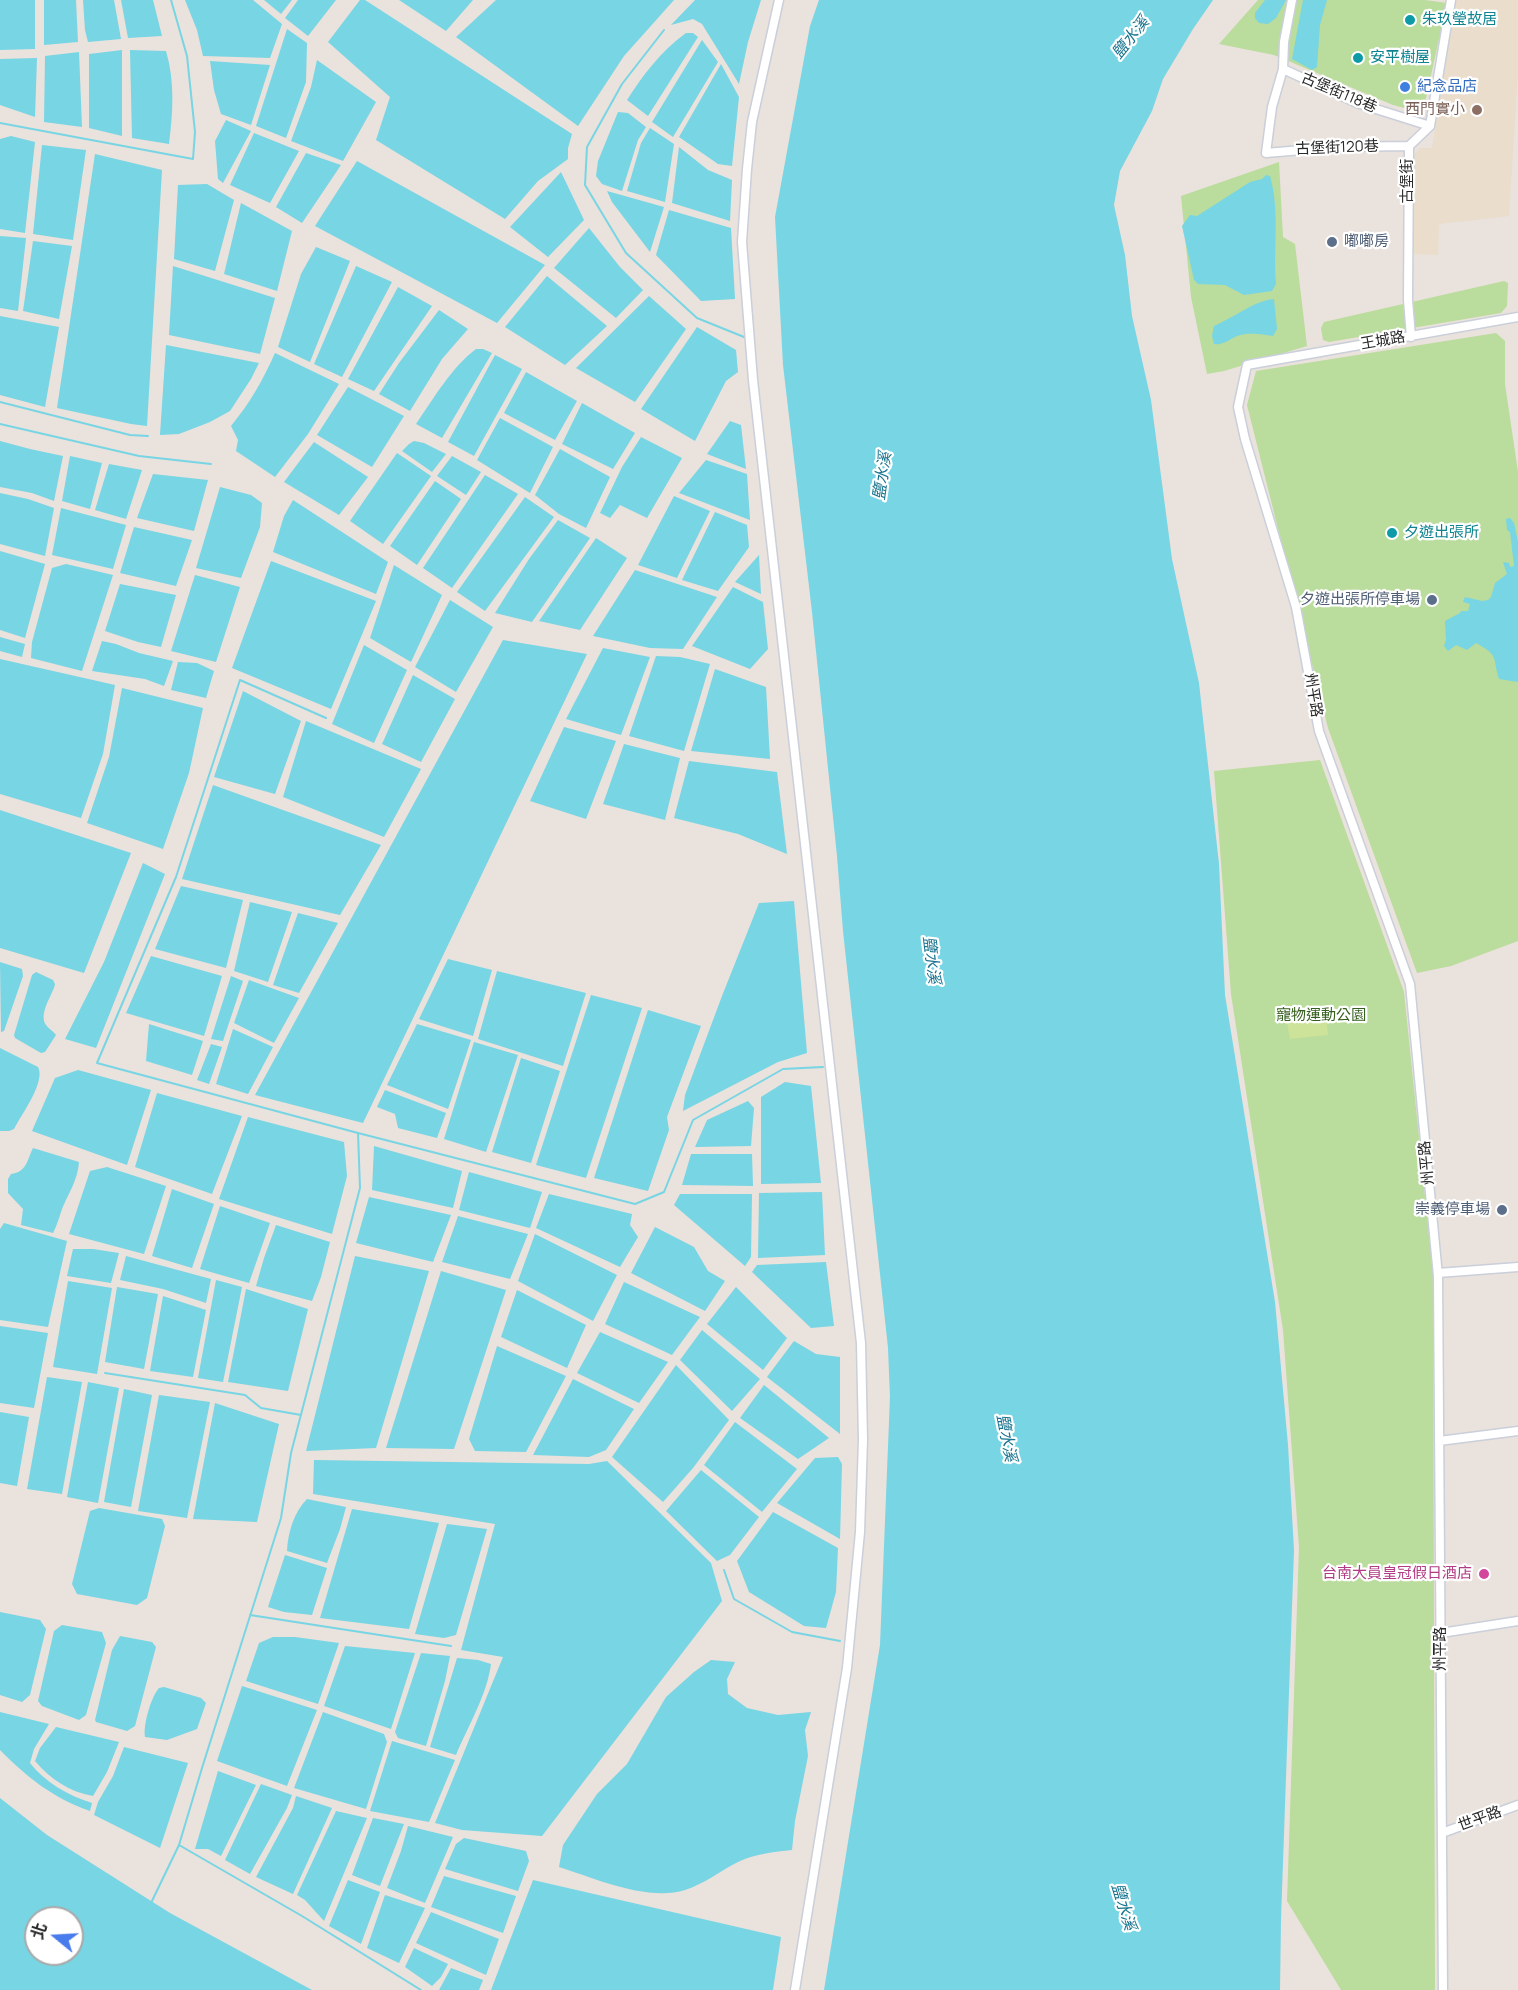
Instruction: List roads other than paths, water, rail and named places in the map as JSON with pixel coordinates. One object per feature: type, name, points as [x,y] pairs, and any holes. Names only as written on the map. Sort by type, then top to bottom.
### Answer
[{"type":"street","points":[[779,0],[752,122],[742,242],[753,380],[861,1343],[863,1440],[860,1532],[847,1668],[795,1990]]},
{"type":"street","points":[[1283,69],[1284,42],[1292,0]]},
{"type":"street","points":[[1430,126],[1451,0]]},
{"type":"street","name":"古堡街118巷","points":[[1283,69],[1357,103],[1430,126]]},
{"type":"street","name":"古堡街120巷","points":[[1283,69],[1272,107],[1266,153],[1337,147],[1408,146]]},
{"type":"street","name":"古堡街","points":[[1411,337],[1408,300],[1408,146],[1430,126]]},
{"type":"street","name":"王城路","points":[[1247,364],[1518,317]]},
{"type":"street","name":"州平路","points":[[1247,364],[1238,407],[1245,439],[1296,607],[1319,731],[1410,984],[1438,1273],[1443,1990]]},
{"type":"street","points":[[1438,1273],[1518,1267]]},
{"type":"street","points":[[1439,1441],[1518,1431]]},
{"type":"street","points":[[1441,1633],[1518,1621]]},
{"type":"street","name":"世平路","points":[[1442,1833],[1518,1805]]},
{"type":"water","points":[[0,0],[35,0],[35,49],[0,50]]},
{"type":"water","points":[[44,0],[76,0],[78,42],[44,45]]},
{"type":"water","points":[[83,0],[114,0],[121,39],[88,42]]},
{"type":"water","points":[[121,0],[153,0],[162,36],[128,38]]},
{"type":"water","points":[[185,0],[253,0],[282,24],[270,58],[203,56],[197,30]]},
{"type":"water","points":[[264,0],[292,0],[281,14]]},
{"type":"water","points":[[298,0],[336,0],[308,36],[285,18]]},
{"type":"water","points":[[360,0],[365,0],[572,134],[568,159],[538,181],[505,219],[376,140],[390,97],[328,42]]},
{"type":"water","points":[[399,0],[473,0],[446,31]]},
{"type":"water","points":[[496,0],[674,0],[624,56],[578,126],[456,37]]},
{"type":"water","points":[[695,0],[761,0],[748,42],[739,84],[702,24],[693,19],[671,25]]},
{"type":"water","name":"鹽水溪","points":[[819,0],[1213,0],[1163,79],[1152,111],[1120,171],[1114,205],[1125,255],[1132,316],[1151,400],[1172,559],[1199,683],[1219,864],[1225,995],[1275,1302],[1288,1445],[1294,1550],[1280,1990],[824,1990],[880,1645],[890,1397],[888,1348],[843,931],[812,612],[783,365],[775,217],[810,26]]},
{"type":"water","points":[[1265,0],[1286,0],[1276,18],[1268,24],[1259,23],[1255,18],[1255,13]]},
{"type":"water","points":[[1303,0],[1327,0],[1320,25],[1317,67],[1312,70],[1292,59]]},
{"type":"water","points":[[287,29],[307,43],[306,82],[286,138],[256,126]]},
{"type":"water","points":[[686,33],[693,33],[698,37],[648,116],[627,100],[653,64]]},
{"type":"water","points":[[702,40],[718,62],[673,137],[652,122]]},
{"type":"water","points":[[122,50],[122,136],[89,128],[89,54]]},
{"type":"water","points":[[130,50],[166,51],[171,74],[172,97],[169,144],[132,138]]},
{"type":"water","points":[[79,52],[82,127],[44,122],[45,56]]},
{"type":"water","points":[[37,58],[35,117],[0,105],[0,59]]},
{"type":"water","points":[[317,60],[376,102],[343,161],[291,141],[311,87]]},
{"type":"water","points":[[210,61],[270,65],[251,125],[221,114],[214,90]]},
{"type":"water","points":[[721,64],[739,97],[732,166],[718,164],[679,137]]},
{"type":"water","points":[[618,112],[628,113],[646,127],[638,140],[622,191],[602,184],[596,176],[598,161]]},
{"type":"water","points":[[226,120],[251,131],[223,183],[218,179],[215,141]]},
{"type":"water","points":[[650,128],[674,144],[665,202],[627,191],[641,143]]},
{"type":"water","points":[[254,133],[299,151],[270,203],[230,185]]},
{"type":"water","points":[[11,136],[35,142],[25,233],[0,229],[0,139]]},
{"type":"water","points":[[42,145],[86,150],[73,240],[33,234]]},
{"type":"water","points":[[679,147],[708,170],[732,180],[730,221],[672,203]]},
{"type":"water","points":[[306,153],[341,165],[302,223],[276,207]]},
{"type":"water","points":[[95,154],[162,170],[147,426],[57,408]]},
{"type":"water","points":[[357,161],[545,265],[497,323],[315,226]]},
{"type":"water","points":[[561,172],[584,220],[548,257],[510,227]]},
{"type":"water","points":[[1266,175],[1270,176],[1276,216],[1276,284],[1272,291],[1244,295],[1225,285],[1198,284],[1194,280],[1182,226],[1190,215],[1197,216],[1250,182],[1262,179]]},
{"type":"water","points":[[207,184],[234,200],[215,271],[174,259],[178,185]]},
{"type":"water","points":[[607,191],[664,207],[650,252],[612,202]]},
{"type":"water","points":[[241,203],[292,231],[277,291],[224,274]]},
{"type":"water","points":[[669,210],[731,228],[735,299],[701,301],[656,255]]},
{"type":"water","points":[[589,228],[620,267],[643,290],[616,318],[554,268]]},
{"type":"water","points":[[0,236],[26,238],[18,311],[0,308]]},
{"type":"water","points":[[33,241],[72,246],[59,319],[23,311]]},
{"type":"water","points":[[316,247],[350,261],[310,362],[278,347],[301,274]]},
{"type":"water","points":[[173,266],[275,298],[260,354],[169,335]]},
{"type":"water","points":[[356,266],[392,282],[342,377],[314,364]]},
{"type":"water","points":[[547,276],[607,326],[565,365],[505,327]]},
{"type":"water","points":[[398,287],[432,306],[374,391],[348,379]]},
{"type":"water","points":[[649,296],[686,329],[635,402],[576,368]]},
{"type":"water","points":[[1274,299],[1277,329],[1273,336],[1245,334],[1223,343],[1214,344],[1212,336],[1214,326],[1252,306]]},
{"type":"water","points":[[439,310],[468,329],[442,359],[410,411],[379,394]]},
{"type":"water","points":[[0,316],[59,327],[45,407],[0,395]]},
{"type":"water","points":[[697,327],[736,350],[738,372],[726,381],[695,441],[641,409]]},
{"type":"water","points":[[166,345],[259,363],[230,411],[210,422],[179,434],[160,435]]},
{"type":"water","points":[[476,349],[492,353],[442,438],[416,424],[451,374]]},
{"type":"water","points":[[275,353],[339,384],[308,434],[275,477],[236,451],[238,440],[231,426],[256,391]]},
{"type":"water","points":[[495,355],[522,369],[474,456],[448,442]]},
{"type":"water","points":[[526,372],[577,401],[555,440],[504,413]]},
{"type":"water","points":[[348,387],[404,416],[372,467],[317,435]]},
{"type":"water","points":[[582,403],[635,433],[613,469],[562,444]]},
{"type":"water","points":[[500,418],[553,447],[530,493],[477,460]]},
{"type":"water","points":[[730,421],[741,425],[746,469],[707,454]]},
{"type":"water","points":[[641,437],[682,458],[647,518],[620,505],[610,518],[600,513],[622,467]]},
{"type":"water","points":[[0,441],[63,456],[54,501],[32,493],[0,487]]},
{"type":"water","points":[[414,441],[424,443],[446,454],[432,472],[402,451]]},
{"type":"water","points":[[314,442],[368,477],[339,515],[284,482]]},
{"type":"water","points":[[560,449],[610,477],[586,528],[559,514],[535,495]]},
{"type":"water","points":[[397,453],[431,476],[383,544],[350,521]]},
{"type":"water","points":[[70,456],[102,463],[90,509],[62,501]]},
{"type":"water","points":[[452,456],[481,472],[466,495],[437,476]]},
{"type":"water","points":[[706,460],[747,474],[750,520],[679,493]]},
{"type":"water","points":[[109,464],[142,470],[126,519],[95,510]]},
{"type":"water","points":[[153,474],[208,480],[194,531],[137,518]]},
{"type":"water","points":[[485,475],[518,494],[452,588],[423,568]]},
{"type":"water","points":[[435,481],[461,499],[417,565],[390,546]]},
{"type":"water","points":[[220,487],[251,495],[262,503],[260,527],[241,578],[196,568]]},
{"type":"water","points":[[0,493],[54,508],[45,556],[0,544]]},
{"type":"water","points":[[674,496],[710,511],[677,578],[638,565]]},
{"type":"water","points":[[525,497],[554,517],[485,611],[457,592]]},
{"type":"water","points":[[293,500],[388,562],[376,594],[273,552],[284,516]]},
{"type":"water","points":[[61,508],[126,525],[113,569],[52,555]]},
{"type":"water","points":[[715,512],[747,525],[749,547],[718,591],[682,580]]},
{"type":"water","points":[[1510,518],[1514,523],[1518,542],[1518,682],[1499,679],[1492,654],[1476,643],[1467,650],[1456,645],[1448,651],[1444,646],[1445,621],[1461,611],[1468,611],[1470,604],[1463,602],[1465,597],[1488,600],[1495,583],[1507,574],[1503,562],[1509,563],[1510,567],[1514,566],[1506,519]]},
{"type":"water","points":[[558,520],[590,538],[532,622],[495,613],[529,559]]},
{"type":"water","points":[[134,527],[192,540],[176,586],[120,573]]},
{"type":"water","points":[[596,538],[627,558],[580,630],[539,621]]},
{"type":"water","points":[[0,551],[45,564],[25,638],[0,630]]},
{"type":"water","points":[[759,555],[761,594],[735,582]]},
{"type":"water","points":[[271,561],[376,601],[331,709],[232,668]]},
{"type":"water","points":[[66,564],[113,575],[82,671],[31,658],[32,642],[52,568]]},
{"type":"water","points":[[394,565],[442,595],[411,662],[370,638]]},
{"type":"water","points":[[635,570],[717,597],[683,649],[650,648],[593,636]]},
{"type":"water","points":[[195,575],[240,587],[216,662],[171,651]]},
{"type":"water","points":[[120,584],[176,595],[161,647],[105,631]]},
{"type":"water","points":[[733,587],[763,602],[768,649],[750,669],[692,646]]},
{"type":"water","points":[[450,600],[493,627],[456,692],[415,667]]},
{"type":"water","points":[[0,637],[25,644],[22,657],[0,651]]},
{"type":"water","points":[[503,640],[587,654],[363,1123],[255,1095]]},
{"type":"water","points":[[102,641],[173,661],[164,686],[145,679],[92,671]]},
{"type":"water","points":[[364,645],[407,670],[374,743],[332,724]]},
{"type":"water","points":[[603,648],[650,657],[621,735],[566,719]]},
{"type":"water","points":[[656,656],[680,657],[710,664],[684,751],[629,736]]},
{"type":"water","points":[[0,659],[115,685],[103,754],[81,818],[0,794]]},
{"type":"water","points":[[178,662],[197,663],[214,671],[206,698],[171,690]]},
{"type":"water","points":[[715,669],[766,687],[770,759],[691,751]]},
{"type":"water","points":[[413,675],[455,699],[421,762],[382,744]]},
{"type":"water","points":[[122,688],[203,708],[189,773],[163,849],[87,823],[109,757]]},
{"type":"water","points":[[243,691],[301,721],[275,794],[214,777]]},
{"type":"water","points":[[306,721],[421,769],[384,837],[283,797]]},
{"type":"water","points":[[564,727],[616,741],[586,819],[530,801]]},
{"type":"water","points":[[624,744],[680,758],[665,820],[603,804]]},
{"type":"water","points":[[689,761],[777,772],[787,854],[738,834],[674,818]]},
{"type":"water","points":[[213,785],[381,845],[340,915],[182,879]]},
{"type":"water","points":[[0,810],[131,853],[84,973],[0,948]]},
{"type":"water","points":[[143,863],[165,874],[96,1048],[65,1039],[104,962]]},
{"type":"water","points":[[181,886],[243,900],[226,968],[155,949]]},
{"type":"water","points":[[794,901],[807,1053],[778,1062],[683,1111],[685,1095],[759,903]]},
{"type":"water","points":[[250,902],[292,912],[268,982],[234,971]]},
{"type":"water","points":[[298,913],[338,923],[299,993],[273,985]]},
{"type":"water","points":[[151,956],[222,976],[204,1036],[126,1013]]},
{"type":"water","points":[[448,959],[492,970],[473,1036],[419,1019]]},
{"type":"water","points":[[0,962],[22,969],[23,976],[4,1031],[1,1032]]},
{"type":"water","points":[[497,971],[586,993],[563,1066],[478,1039]]},
{"type":"water","points":[[36,972],[53,980],[55,984],[47,1004],[44,1020],[56,1035],[45,1052],[41,1053],[15,1038],[14,1035],[32,975]]},
{"type":"water","points":[[231,976],[243,981],[223,1041],[211,1039]]},
{"type":"water","points":[[249,980],[299,998],[274,1043],[234,1023]]},
{"type":"water","points":[[591,995],[642,1008],[586,1178],[536,1165]]},
{"type":"water","points":[[648,1010],[701,1026],[667,1117],[669,1130],[648,1191],[594,1178]]},
{"type":"water","points":[[149,1024],[203,1041],[192,1075],[146,1061]]},
{"type":"water","points":[[417,1024],[471,1040],[448,1109],[387,1085]]},
{"type":"water","points":[[233,1029],[273,1047],[248,1094],[216,1084]]},
{"type":"water","points":[[474,1042],[518,1055],[486,1152],[444,1139]]},
{"type":"water","points":[[211,1044],[222,1047],[209,1084],[197,1080]]},
{"type":"water","points":[[0,1048],[38,1067],[40,1073],[32,1098],[14,1129],[9,1131],[0,1131]]},
{"type":"water","points":[[521,1058],[560,1071],[531,1163],[492,1152]]},
{"type":"water","points":[[78,1070],[151,1090],[127,1165],[32,1131],[55,1078]]},
{"type":"water","points":[[785,1082],[811,1086],[821,1183],[761,1184],[761,1097]]},
{"type":"water","points":[[385,1090],[446,1113],[437,1138],[398,1128],[395,1114],[377,1107]]},
{"type":"water","points":[[157,1093],[242,1116],[212,1194],[135,1167]]},
{"type":"water","points":[[748,1101],[754,1108],[751,1146],[695,1147],[707,1120]]},
{"type":"water","points":[[248,1117],[344,1142],[347,1176],[332,1234],[219,1199]]},
{"type":"water","points":[[374,1146],[462,1171],[453,1208],[372,1190]]},
{"type":"water","points":[[33,1148],[79,1162],[75,1181],[53,1233],[21,1225],[23,1209],[8,1193],[8,1179],[11,1174],[23,1168]]},
{"type":"water","points":[[691,1154],[752,1154],[753,1186],[682,1185]]},
{"type":"water","points":[[107,1167],[166,1186],[144,1254],[69,1234],[90,1171]]},
{"type":"water","points":[[469,1172],[542,1192],[530,1228],[459,1210]]},
{"type":"water","points":[[172,1189],[214,1204],[192,1268],[152,1256]]},
{"type":"water","points":[[822,1192],[825,1255],[758,1258],[759,1193]]},
{"type":"water","points":[[549,1194],[632,1214],[630,1225],[638,1237],[620,1267],[536,1228]]},
{"type":"water","points":[[680,1194],[752,1194],[751,1257],[745,1266],[674,1205]]},
{"type":"water","points":[[369,1197],[451,1215],[433,1262],[356,1243]]},
{"type":"water","points":[[220,1206],[270,1223],[249,1283],[200,1269]]},
{"type":"water","points":[[458,1216],[528,1234],[510,1279],[442,1262]]},
{"type":"water","points":[[4,1223],[67,1241],[48,1327],[0,1320],[0,1229]]},
{"type":"water","points":[[276,1225],[330,1242],[312,1301],[256,1286]]},
{"type":"water","points":[[655,1227],[694,1247],[708,1271],[725,1281],[705,1311],[631,1273]]},
{"type":"water","points":[[535,1234],[617,1275],[593,1321],[518,1281]]},
{"type":"water","points":[[73,1249],[119,1253],[111,1283],[67,1276]]},
{"type":"water","points":[[126,1256],[211,1279],[206,1303],[163,1289],[120,1280]]},
{"type":"water","points":[[355,1256],[429,1271],[376,1448],[306,1451]]},
{"type":"water","points":[[826,1262],[834,1326],[811,1328],[752,1272],[757,1265]]},
{"type":"water","points":[[441,1271],[506,1290],[454,1449],[386,1448]]},
{"type":"water","points":[[216,1280],[242,1287],[223,1382],[198,1378]]},
{"type":"water","points":[[68,1281],[112,1288],[97,1374],[53,1367]]},
{"type":"water","points":[[624,1282],[700,1317],[672,1355],[605,1324]]},
{"type":"water","points":[[117,1287],[158,1294],[144,1369],[105,1362]]},
{"type":"water","points":[[736,1287],[787,1338],[763,1370],[707,1324]]},
{"type":"water","points":[[246,1289],[308,1309],[288,1391],[228,1382]]},
{"type":"water","points":[[517,1290],[586,1325],[567,1368],[501,1337]]},
{"type":"water","points":[[163,1296],[206,1310],[193,1377],[150,1371]]},
{"type":"water","points":[[0,1326],[48,1333],[34,1408],[0,1403]]},
{"type":"water","points":[[702,1330],[760,1379],[732,1411],[680,1360]]},
{"type":"water","points":[[600,1332],[668,1362],[639,1403],[577,1373]]},
{"type":"water","points":[[794,1341],[816,1354],[840,1357],[840,1434],[767,1377]]},
{"type":"water","points":[[497,1346],[566,1376],[526,1452],[475,1451],[469,1439]]},
{"type":"water","points":[[676,1365],[729,1420],[693,1468],[663,1502],[612,1457]]},
{"type":"water","points":[[47,1377],[82,1382],[62,1494],[27,1489]]},
{"type":"water","points":[[573,1379],[634,1409],[606,1450],[589,1457],[533,1455]]},
{"type":"water","points":[[88,1382],[119,1388],[98,1503],[67,1497]]},
{"type":"water","points":[[764,1385],[829,1438],[798,1459],[740,1418]]},
{"type":"water","points":[[124,1389],[152,1395],[131,1507],[104,1502]]},
{"type":"water","points":[[159,1395],[210,1402],[187,1518],[138,1511]]},
{"type":"water","points":[[215,1403],[279,1424],[257,1522],[193,1519]]},
{"type":"water","points":[[0,1412],[29,1417],[17,1486],[0,1483]]},
{"type":"water","points":[[735,1422],[797,1469],[762,1512],[704,1465]]},
{"type":"water","points":[[838,1457],[842,1464],[840,1539],[777,1503],[815,1458]]},
{"type":"water","points":[[314,1460],[589,1464],[607,1461],[711,1563],[722,1601],[542,1836],[462,1830],[435,1823],[503,1657],[461,1650],[495,1524],[313,1494]]},
{"type":"water","points":[[701,1470],[759,1517],[730,1555],[717,1561],[666,1511]]},
{"type":"water","points":[[307,1499],[346,1507],[327,1563],[287,1551],[293,1523]]},
{"type":"water","points":[[99,1508],[162,1519],[165,1526],[147,1598],[137,1605],[77,1594],[72,1584],[90,1511]]},
{"type":"water","points":[[352,1509],[439,1523],[409,1629],[320,1618]]},
{"type":"water","points":[[773,1512],[838,1548],[836,1592],[826,1628],[804,1626],[749,1592],[737,1561]]},
{"type":"water","points":[[447,1524],[487,1529],[456,1635],[444,1638],[415,1634]]},
{"type":"water","points":[[285,1555],[327,1568],[312,1615],[284,1612],[268,1607]]},
{"type":"water","points":[[0,1612],[40,1620],[46,1629],[30,1695],[22,1702],[0,1695]]},
{"type":"water","points":[[62,1625],[102,1632],[106,1643],[86,1715],[79,1720],[42,1706],[38,1701],[54,1631]]},
{"type":"water","points":[[120,1636],[152,1642],[156,1647],[135,1726],[127,1731],[95,1720],[112,1650]]},
{"type":"water","points":[[273,1637],[295,1637],[339,1643],[318,1704],[246,1681],[259,1643]]},
{"type":"water","points":[[345,1646],[415,1653],[391,1729],[324,1706]]},
{"type":"water","points":[[421,1653],[450,1656],[426,1746],[398,1738],[395,1732]]},
{"type":"water","points":[[457,1658],[491,1664],[481,1699],[456,1755],[430,1747]]},
{"type":"water","points":[[711,1660],[735,1662],[727,1679],[728,1694],[747,1708],[778,1715],[811,1712],[805,1730],[808,1756],[795,1821],[792,1850],[744,1859],[699,1884],[670,1893],[638,1891],[559,1867],[563,1845],[597,1794],[627,1764],[666,1697]]},
{"type":"water","points":[[242,1686],[317,1710],[287,1786],[217,1761]]},
{"type":"water","points":[[164,1687],[201,1698],[206,1703],[197,1729],[167,1740],[145,1737],[146,1719],[151,1704],[159,1688]]},
{"type":"water","points":[[0,1712],[49,1724],[34,1749],[30,1763],[43,1777],[58,1787],[92,1803],[90,1811],[64,1800],[42,1786],[0,1750]]},
{"type":"water","points":[[323,1712],[384,1734],[387,1742],[366,1809],[294,1788]]},
{"type":"water","points":[[56,1727],[119,1742],[107,1772],[93,1796],[61,1784],[35,1761],[40,1748]]},
{"type":"water","points":[[392,1741],[455,1760],[429,1822],[370,1811]]},
{"type":"water","points":[[124,1747],[188,1763],[160,1848],[94,1815]]},
{"type":"water","points":[[218,1771],[256,1785],[221,1856],[208,1849],[195,1849]]},
{"type":"water","points":[[261,1784],[292,1795],[250,1874],[225,1860]]},
{"type":"water","points":[[296,1796],[332,1808],[293,1894],[256,1877],[293,1808]]},
{"type":"water","points":[[0,1798],[47,1835],[170,1913],[312,1990],[0,1990]]},
{"type":"water","points":[[336,1811],[367,1818],[324,1921],[305,1900],[297,1895]]},
{"type":"water","points":[[373,1818],[404,1824],[380,1886],[352,1875]]},
{"type":"water","points":[[408,1826],[453,1837],[425,1903],[387,1888]]},
{"type":"water","points":[[464,1838],[526,1851],[529,1861],[518,1891],[445,1869],[456,1844]]},
{"type":"water","points":[[444,1876],[516,1896],[503,1933],[431,1907]]},
{"type":"water","points":[[348,1880],[380,1892],[361,1944],[329,1926]]},
{"type":"water","points":[[533,1880],[781,1937],[773,1990],[491,1990]]},
{"type":"water","points":[[385,1895],[425,1908],[399,1963],[367,1948]]},
{"type":"water","points":[[431,1912],[499,1939],[486,1975],[416,1943]]},
{"type":"water","points":[[414,1948],[448,1964],[441,1977],[432,1986],[405,1967]]},
{"type":"water","points":[[451,1968],[483,1980],[479,1990],[439,1990]]},
{"type":"waterway","points":[[0,123],[193,159],[195,132],[187,56],[171,0]]},
{"type":"waterway","points":[[664,30],[622,84],[587,147],[585,185],[626,253],[697,318],[744,337]]},
{"type":"waterway","points":[[0,402],[130,435],[148,436]]},
{"type":"waterway","points":[[0,424],[139,456],[211,464]]},
{"type":"waterway","points":[[151,1903],[179,1845],[281,1518],[291,1453],[360,1188],[358,1133],[97,1063],[176,877],[240,680],[326,718]]},
{"type":"waterway","points":[[358,1133],[635,1204],[664,1192],[693,1120],[783,1069],[823,1067]]},
{"type":"waterway","points":[[105,1373],[245,1395],[261,1408],[301,1415]]},
{"type":"waterway","points":[[724,1570],[734,1599],[792,1632],[840,1641]]},
{"type":"waterway","points":[[250,1615],[451,1646]]},
{"type":"waterway","points":[[179,1845],[302,1916],[421,1990]]},
{"type":"place","name":"朱玖瑩故居","points":[[1410,20]]},
{"type":"place","name":"安平樹屋","points":[[1358,58]]},
{"type":"place","name":"紀念品店","points":[[1405,87]]},
{"type":"place","name":"西門實小","points":[[1477,110]]},
{"type":"place","name":"嘟嘟房","points":[[1332,242]]},
{"type":"place","name":"夕遊出張所","points":[[1392,533]]},
{"type":"place","name":"夕遊出張所停車場","points":[[1432,600]]},
{"type":"place","name":"崇義停車場","points":[[1502,1210]]},
{"type":"place","name":"台南大員皇冠假日酒店","points":[[1484,1574]]},
{"type":"park label","name":"寵物運動公園","points":[[1321,1016]]}]
